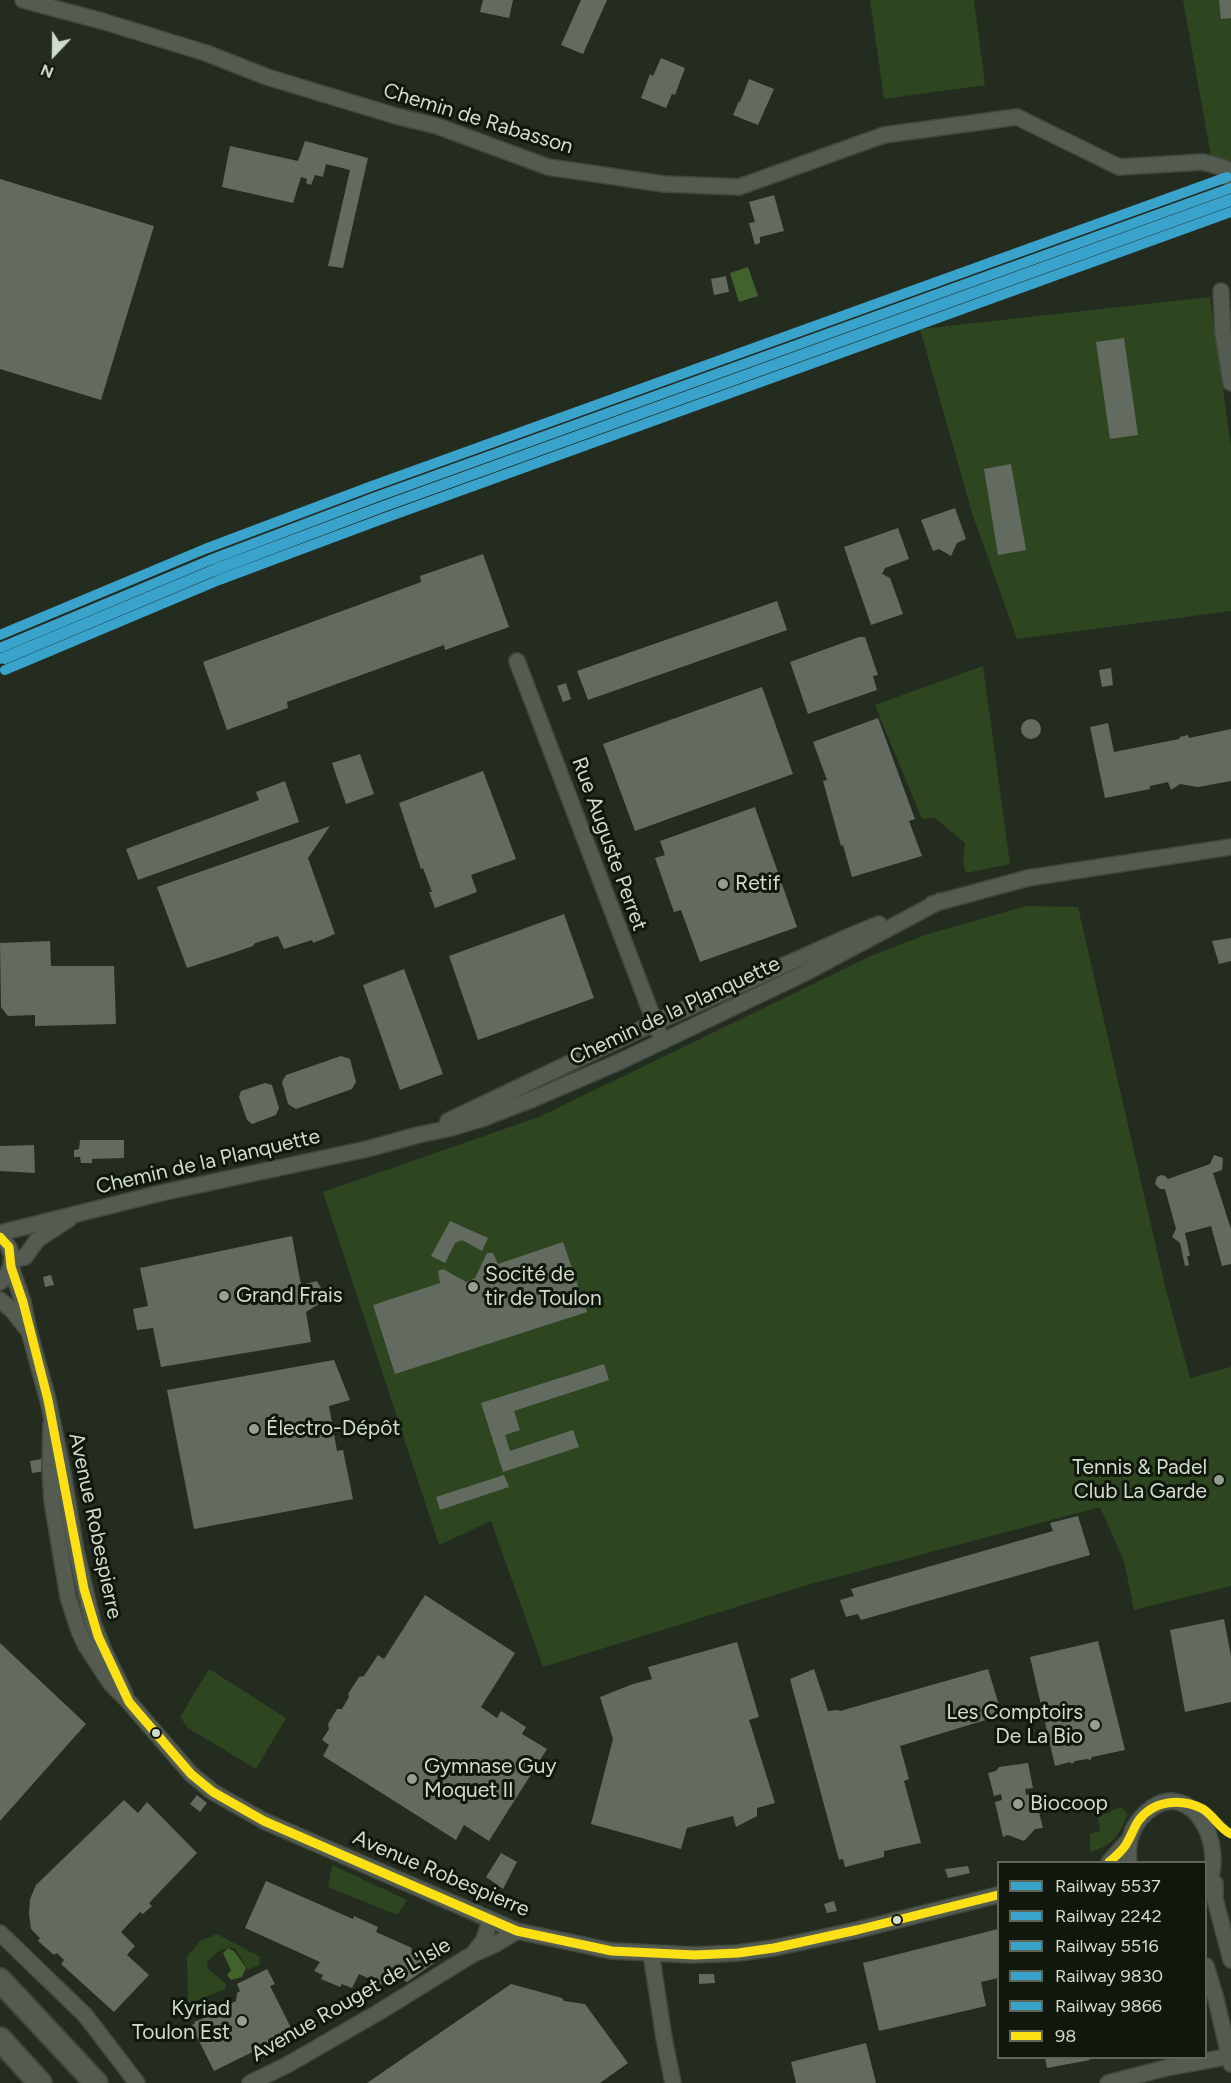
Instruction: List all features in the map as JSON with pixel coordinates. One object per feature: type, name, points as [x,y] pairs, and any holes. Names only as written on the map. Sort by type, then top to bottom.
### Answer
[{"type":"main road","points":[[0,1980],[96,2083]]},
{"type":"main road","points":[[0,2039],[40,2083]]},
{"type":"street","name":"Chemin de Rabasson","points":[[23,0],[206,52],[267,77],[437,126],[548,167],[664,184],[739,187],[884,135],[1017,117],[1119,167],[1203,162],[1225,168],[1231,180]]},
{"type":"street","points":[[1221,291],[1223,334],[1231,383]]},
{"type":"street","name":"Rue Auguste Perret","points":[[517,661],[662,1041]]},
{"type":"street","name":"Chemin de la Planquette","points":[[418,1135],[654,1023],[850,936],[940,902],[1028,878],[1231,847]]},
{"type":"street","name":"Chemin de la Planquette","points":[[0,1235],[76,1213],[367,1149],[451,1128],[532,1099],[662,1041],[803,974],[940,902]]},
{"type":"street","name":"Chemin de la Planquette","points":[[0,1282],[7,1275],[12,1264],[25,1257],[38,1240],[76,1213]]},
{"type":"street","name":"Avenue Robespierre","points":[[0,1235],[9,1247],[48,1400],[82,1579],[93,1623],[129,1702],[191,1774],[213,1792],[264,1821],[517,1931],[612,1951],[716,1954],[774,1948],[997,1895]]},
{"type":"street","name":"Avenue Robespierre","points":[[0,1300],[12,1310],[29,1331]]},
{"type":"street","points":[[1129,1861],[1129,1840],[1132,1831],[1150,1809],[1169,1802],[1192,1804],[1205,1810],[1215,1819],[1227,1832],[1227,1850],[1218,1877],[1215,1899],[1231,1960]]},
{"type":"street","points":[[1111,1861],[1129,1840]]},
{"type":"street","name":"Avenue Rouget de L'Isle","points":[[473,1954],[484,1940],[490,1920]]},
{"type":"street","name":"Avenue Rouget de L'Isle","points":[[250,2083],[287,2065],[473,1954],[517,1931]]},
{"type":"street","points":[[0,1933],[85,2015],[137,2083]]},
{"type":"street","points":[[651,1953],[673,2083]]},
{"type":"street","points":[[1108,2083],[1166,2068],[1230,2059],[1207,1969]]},
{"type":"shaded area","points":[[870,0],[974,0],[985,85],[884,99]]},
{"type":"shaded area","points":[[1183,0],[1231,0],[1231,167],[1211,156]]},
{"type":"shaded area","points":[[748,267],[758,296],[739,302],[730,273]]},
{"type":"shaded area","points":[[1210,297],[1231,447],[1231,611],[1017,639],[972,513],[920,329]]},
{"type":"shaded area","points":[[983,666],[1010,864],[966,873],[963,863],[965,843],[935,818],[922,819],[875,705]]},
{"type":"shaded area","points":[[1026,906],[1078,907],[1165,1286],[1190,1378],[1231,1367],[1231,1586],[1134,1610],[1124,1561],[1100,1507],[807,1585],[543,1667],[491,1521],[439,1545],[323,1192],[539,1117],[871,956],[925,935]]},
{"type":"shaded area","points":[[209,1669],[286,1718],[256,1769],[188,1728],[180,1717]]},
{"type":"shaded area","points":[[1121,1807],[1128,1814],[1118,1834],[1110,1843],[1090,1852],[1090,1834],[1100,1831],[1098,1817]]},
{"type":"shaded area","points":[[332,1865],[407,1900],[397,1915],[328,1887]]},
{"type":"shaded area","points":[[217,1934],[260,1957],[259,1965],[248,1970],[235,1948],[219,1951],[207,1963],[208,1969],[226,1984],[225,1989],[188,2004],[187,1957],[200,1941]]},
{"type":"shaded area","points":[[228,1948],[235,1952],[246,1968],[242,1977],[231,1980],[227,1975],[231,1970],[223,1953]]},
{"type":"building","points":[[483,0],[513,0],[509,18],[480,12]]},
{"type":"building","points":[[581,0],[607,0],[583,54],[561,45]]},
{"type":"building","points":[[1219,0],[1231,0],[1231,18],[1221,19]]},
{"type":"building","points":[[661,58],[685,68],[675,95],[672,94],[666,108],[641,98],[650,74],[653,76]]},
{"type":"building","points":[[749,79],[774,89],[758,125],[733,115]]},
{"type":"building","points":[[305,141],[368,158],[343,268],[328,266],[350,170],[326,164],[323,177],[315,175],[311,185],[306,183],[307,179],[301,177],[293,203],[222,187],[230,146],[298,161]]},
{"type":"building","points":[[0,179],[154,226],[101,400],[0,369]]},
{"type":"building","points":[[774,195],[784,231],[760,237],[760,243],[755,245],[749,223],[755,222],[749,202]]},
{"type":"building","points":[[726,276],[729,292],[714,295],[711,279]]},
{"type":"building","points":[[1124,338],[1138,435],[1110,439],[1096,342]]},
{"type":"building","points":[[1011,464],[1026,550],[998,555],[984,469]]},
{"type":"building","points":[[955,508],[966,539],[957,543],[951,556],[939,549],[933,551],[921,520]]},
{"type":"building","points":[[898,528],[909,559],[885,568],[882,574],[890,578],[903,614],[871,625],[844,547]]},
{"type":"building","points":[[483,554],[509,627],[445,650],[444,645],[287,702],[288,708],[227,730],[203,662],[421,582],[420,576]]},
{"type":"building","points":[[777,601],[787,630],[588,700],[577,671]]},
{"type":"building","points":[[859,637],[865,637],[878,675],[873,676],[877,690],[808,714],[790,662]]},
{"type":"building","points":[[1111,668],[1113,685],[1102,687],[1099,670]]},
{"type":"building","points":[[566,683],[571,699],[563,702],[557,686]]},
{"type":"building","points":[[762,687],[793,774],[635,831],[603,744]]},
{"type":"building","points":[[878,718],[915,819],[909,821],[922,856],[852,877],[823,781],[827,780],[813,742]]},
{"type":"building","points":[[1031,719],[1038,722],[1041,729],[1038,736],[1031,739],[1024,736],[1021,729],[1024,722]]},
{"type":"building","points":[[1108,723],[1114,752],[1179,739],[1188,735],[1189,738],[1231,729],[1231,781],[1198,787],[1180,784],[1171,790],[1168,782],[1150,786],[1150,789],[1105,798],[1090,727]]},
{"type":"building","points":[[360,754],[374,794],[346,804],[332,763]]},
{"type":"building","points":[[483,771],[516,859],[471,875],[477,892],[435,908],[429,892],[432,892],[423,868],[421,869],[399,803]]},
{"type":"building","points":[[285,781],[299,822],[138,880],[126,849],[259,800],[256,792]]},
{"type":"building","name":"Retif","points":[[755,807],[797,927],[700,962],[681,910],[674,912],[655,858],[665,855],[660,841]]},
{"type":"building","points":[[330,826],[308,858],[335,934],[313,943],[312,940],[284,949],[278,936],[187,968],[157,887]]},
{"type":"building","points":[[564,914],[594,998],[478,1040],[449,956]]},
{"type":"building","points":[[1231,938],[1231,961],[1219,964],[1212,941]]},
{"type":"building","points":[[50,941],[51,966],[114,966],[116,1024],[35,1026],[35,1015],[8,1016],[1,1007],[0,943]]},
{"type":"building","points":[[404,969],[443,1074],[400,1090],[363,985]]},
{"type":"building","points":[[341,1056],[350,1059],[356,1082],[352,1089],[296,1109],[288,1104],[282,1082],[286,1075]]},
{"type":"building","points":[[265,1083],[272,1085],[279,1108],[276,1115],[252,1124],[247,1120],[239,1097],[241,1091]]},
{"type":"building","points":[[80,1140],[124,1140],[124,1158],[92,1159],[92,1163],[81,1163],[80,1157],[74,1157],[74,1150],[79,1149]]},
{"type":"building","points":[[34,1145],[35,1173],[0,1171],[0,1146]]},
{"type":"building","points":[[1214,1155],[1223,1158],[1222,1170],[1213,1173],[1231,1229],[1231,1264],[1222,1266],[1211,1226],[1185,1233],[1190,1256],[1187,1256],[1189,1265],[1185,1266],[1180,1243],[1172,1237],[1176,1229],[1165,1189],[1160,1189],[1155,1184],[1157,1177],[1161,1175],[1168,1179],[1210,1164]]},
{"type":"building","points":[[450,1221],[488,1238],[482,1251],[462,1240],[455,1243],[445,1263],[431,1256]]},
{"type":"building","name":"Grand Frais","points":[[292,1236],[301,1285],[317,1281],[327,1299],[306,1312],[311,1342],[161,1367],[153,1328],[137,1330],[133,1309],[148,1306],[140,1268]]},
{"type":"building","points":[[563,1242],[587,1312],[395,1374],[373,1305],[440,1283],[438,1271],[443,1269],[466,1282],[475,1278],[487,1253],[493,1253],[498,1264]]},
{"type":"building","points":[[51,1275],[54,1285],[45,1287],[43,1277]]},
{"type":"building","name":"Électro-Dépôt","points":[[334,1360],[350,1400],[329,1406],[337,1451],[343,1450],[353,1499],[194,1529],[167,1390]]},
{"type":"building","points":[[604,1364],[609,1380],[514,1411],[520,1430],[505,1435],[510,1451],[573,1430],[579,1447],[503,1472],[481,1403]]},
{"type":"building","points":[[41,1459],[44,1471],[32,1473],[30,1461]]},
{"type":"building","points":[[504,1475],[509,1487],[440,1510],[436,1497]]},
{"type":"building","points":[[1078,1516],[1090,1555],[861,1620],[858,1614],[846,1617],[840,1600],[854,1596],[851,1589],[1053,1531],[1050,1523]]},
{"type":"building","points":[[425,1595],[515,1653],[481,1707],[497,1718],[501,1711],[526,1727],[522,1734],[547,1749],[489,1841],[464,1825],[456,1840],[323,1756],[329,1745],[322,1740],[337,1709],[342,1709],[359,1677],[364,1676],[378,1655],[384,1659]]},
{"type":"building","points":[[1224,1619],[1231,1656],[1231,1702],[1185,1712],[1170,1630]]},
{"type":"building","points":[[1098,1641],[1125,1750],[1092,1757],[1090,1760],[1055,1766],[1030,1657]]},
{"type":"building","points":[[737,1642],[759,1717],[749,1720],[775,1803],[757,1808],[757,1816],[736,1827],[733,1816],[687,1828],[681,1849],[591,1824],[613,1739],[600,1697],[652,1679],[648,1667]]},
{"type":"building","points":[[0,1643],[86,1724],[0,1821]]},
{"type":"building","points":[[814,1669],[828,1711],[840,1711],[988,1669],[1002,1715],[900,1746],[909,1779],[904,1781],[921,1843],[884,1851],[884,1857],[845,1867],[843,1859],[839,1860],[790,1679]]},
{"type":"building","points":[[1028,1763],[1033,1788],[1025,1789],[1026,1795],[1034,1793],[1043,1828],[1035,1829],[1024,1841],[1008,1835],[1003,1837],[995,1802],[1002,1800],[1001,1794],[994,1796],[988,1773],[996,1771],[999,1767]]},
{"type":"building","points":[[197,1795],[207,1803],[200,1812],[190,1804]]},
{"type":"building","points":[[124,1800],[138,1813],[147,1802],[197,1853],[149,1903],[152,1906],[143,1914],[140,1912],[121,1932],[135,1946],[127,1955],[149,1975],[114,2012],[61,1964],[64,1960],[57,1953],[54,1955],[38,1941],[40,1938],[31,1929],[29,1914],[30,1899],[36,1885]]},
{"type":"building","points":[[501,1853],[517,1862],[503,1889],[486,1877]]},
{"type":"building","points":[[968,1866],[970,1873],[948,1878],[945,1869]]},
{"type":"building","points":[[266,1881],[353,1919],[354,1916],[378,1927],[376,1932],[412,1948],[411,1950],[425,1957],[435,1951],[440,1959],[407,1982],[389,1973],[383,1985],[359,1974],[352,1988],[342,1984],[340,1987],[321,1979],[323,1975],[314,1971],[320,1962],[245,1928]]},
{"type":"building","points":[[834,1901],[837,1911],[827,1913],[824,1904]]},
{"type":"building","points":[[997,1929],[997,1978],[981,1982],[986,2006],[879,2031],[863,1963]]},
{"type":"building","name":"Kyriad Toulon Est","points":[[267,1969],[275,1984],[270,1986],[293,2032],[214,2071],[191,2025],[209,2016],[205,2010],[213,2006],[216,2013],[230,2006],[236,2001],[237,1993],[240,1991],[237,1984]]},
{"type":"building","points":[[699,1974],[714,1974],[715,1983],[699,1984]]},
{"type":"building","points":[[511,1984],[562,1998],[564,2001],[585,2004],[628,2063],[600,2083],[367,2083]]},
{"type":"building","points":[[866,2043],[876,2083],[796,2083],[791,2062]]},
{"type":"building","points":[[1045,2059],[1090,2059],[1090,2060],[1047,2068]]},
{"type":"rail line","name":"9866","points":[[0,635],[205,549],[372,486],[1227,177]]},
{"type":"rail line","name":"2242","points":[[0,648],[210,560],[376,497],[1231,188]]},
{"type":"rail line","name":"5537","points":[[0,659],[215,569],[378,508],[1231,199]]},
{"type":"rail line","name":"5516","points":[[5,659],[214,571],[380,508],[1231,201]]},
{"type":"rail line","name":"9830","points":[[5,670],[219,580],[382,519],[1231,212]]},
{"type":"transit line","name":"98","points":[[0,1237],[9,1247],[11,1267],[23,1302],[48,1400],[84,1589],[98,1636],[129,1702],[191,1774],[213,1792],[264,1821],[517,1931],[612,1951],[695,1955],[738,1953],[774,1948],[997,1895]]},
{"type":"transit line","name":"98","points":[[1110,1861],[1120,1853],[1145,1813],[1168,1803],[1195,1805],[1203,1809],[1231,1834]]},
{"type":"place","name":"Retif","points":[[723,884]]},
{"type":"place","name":"Socité de tir de Toulon","points":[[473,1287]]},
{"type":"place","name":"Grand Frais","points":[[224,1296]]},
{"type":"place","name":"Électro-Dépôt","points":[[254,1429]]},
{"type":"place","name":"Tennis & Padel Club La Garde","points":[[1219,1480]]},
{"type":"place","name":"Les Comptoirs De La Bio","points":[[1095,1725]]},
{"type":"place","name":"Gymnase Guy Moquet II","points":[[412,1779]]},
{"type":"place","name":"Biocoop","points":[[1018,1804]]},
{"type":"place","name":"Kyriad Toulon Est","points":[[242,2021]]}]
